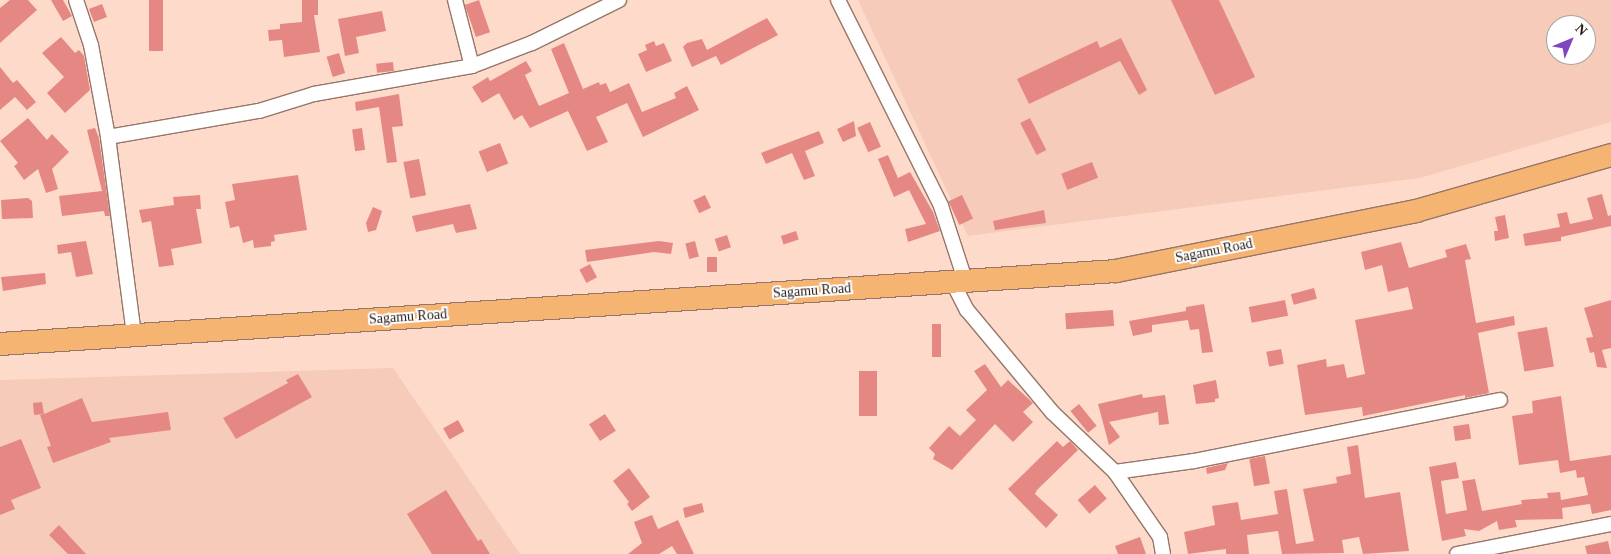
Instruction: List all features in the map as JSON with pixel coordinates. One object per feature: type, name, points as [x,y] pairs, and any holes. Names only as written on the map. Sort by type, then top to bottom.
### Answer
[{"type":"highway","name":"Sagamu Road","points":[[0,344],[1126,269],[1416,211],[1611,155]]},
{"type":"street","points":[[76,0],[91,45],[108,137],[134,335]]},
{"type":"street","points":[[455,0],[472,66]]},
{"type":"street","points":[[108,137],[259,111],[314,94],[472,66],[532,43],[620,0]]},
{"type":"street","points":[[838,0],[941,206],[967,310],[1052,412],[1116,472],[1160,537],[1163,554]]},
{"type":"street","points":[[1116,472],[1194,461],[1500,400]]},
{"type":"street","points":[[1456,554],[1611,524]]},
{"type":"shaded area","points":[[858,0],[1611,0],[1611,122],[1420,178],[968,236]]},
{"type":"shaded area","points":[[393,368],[520,554],[0,554],[0,380]]},
{"type":"building","points":[[10,0],[28,0],[37,10],[0,43],[0,8]]},
{"type":"building","points":[[51,0],[63,0],[72,16],[63,21]]},
{"type":"building","points":[[149,0],[163,0],[163,51],[149,51]]},
{"type":"building","points":[[302,0],[318,0],[318,15],[314,15],[320,52],[284,57],[282,40],[269,41],[268,30],[280,29],[280,24],[302,22]]},
{"type":"building","points":[[479,0],[490,32],[476,37],[465,5]]},
{"type":"building","points":[[1171,0],[1219,0],[1255,77],[1215,95]]},
{"type":"building","points":[[102,4],[107,17],[94,22],[89,9]]},
{"type":"building","points":[[382,11],[386,31],[356,37],[359,53],[345,56],[338,19]]},
{"type":"building","points":[[767,18],[778,35],[721,65],[716,56],[692,67],[683,47],[687,43],[702,39],[707,50]]},
{"type":"building","points":[[61,37],[75,53],[79,50],[84,56],[90,90],[65,113],[47,93],[64,77],[42,53]]},
{"type":"building","points":[[1121,38],[1147,90],[1139,95],[1120,61],[1029,104],[1017,79],[1097,41],[1100,48]]},
{"type":"building","points":[[654,41],[656,46],[664,43],[672,61],[646,72],[638,54],[647,50],[645,45]]},
{"type":"building","points":[[564,43],[583,89],[599,82],[600,85],[606,83],[610,92],[629,83],[642,112],[676,98],[674,93],[687,86],[699,110],[643,137],[627,103],[596,117],[608,142],[587,151],[568,111],[530,128],[522,115],[514,120],[499,93],[482,103],[472,87],[488,77],[490,81],[526,61],[532,71],[525,75],[539,106],[569,93],[551,49]]},
{"type":"building","points":[[339,53],[345,73],[333,77],[327,57]]},
{"type":"building","points":[[393,62],[394,71],[377,73],[376,64]]},
{"type":"building","points":[[0,67],[13,83],[17,80],[36,102],[27,110],[15,97],[0,110]]},
{"type":"building","points":[[399,94],[403,126],[392,127],[397,162],[387,163],[379,107],[356,111],[355,102]]},
{"type":"building","points":[[28,118],[47,140],[52,134],[69,152],[52,169],[58,189],[46,193],[38,169],[24,180],[14,166],[18,163],[0,141]]},
{"type":"building","points":[[1030,118],[1046,150],[1037,155],[1020,123]]},
{"type":"building","points":[[854,121],[856,136],[843,142],[837,129]]},
{"type":"building","points":[[870,122],[881,147],[868,152],[857,128]]},
{"type":"building","points":[[95,128],[99,138],[110,216],[105,216],[104,211],[62,216],[59,196],[102,191],[87,130]]},
{"type":"building","points":[[362,128],[365,150],[355,151],[352,129]]},
{"type":"building","points":[[819,131],[824,143],[805,151],[815,176],[804,180],[792,153],[766,164],[761,153]]},
{"type":"building","points":[[500,143],[508,163],[487,172],[479,152]]},
{"type":"building","points":[[888,155],[898,178],[910,172],[933,212],[940,231],[908,242],[905,229],[926,224],[909,190],[894,197],[878,159]]},
{"type":"building","points":[[419,159],[426,195],[410,198],[403,162]]},
{"type":"building","points":[[1092,162],[1098,178],[1067,190],[1061,174]]},
{"type":"building","points":[[298,175],[307,230],[274,235],[275,241],[271,242],[271,246],[254,248],[253,240],[243,243],[239,226],[230,228],[225,202],[235,200],[232,184]]},
{"type":"building","points":[[1602,194],[1608,216],[1611,215],[1611,226],[1561,237],[1561,241],[1525,246],[1523,234],[1560,227],[1557,214],[1567,212],[1570,224],[1593,219],[1587,198]]},
{"type":"building","points":[[200,195],[201,209],[196,209],[202,243],[171,249],[174,265],[159,267],[151,221],[142,223],[139,210],[174,205],[173,197]]},
{"type":"building","points":[[705,195],[711,208],[699,213],[693,200]]},
{"type":"building","points":[[962,195],[973,219],[959,225],[948,201]]},
{"type":"building","points":[[28,198],[32,201],[33,218],[2,219],[1,200]]},
{"type":"building","points":[[470,204],[477,229],[456,233],[453,224],[416,232],[412,216]]},
{"type":"building","points":[[373,207],[382,211],[376,230],[368,232],[366,223]]},
{"type":"building","points":[[1044,210],[1046,223],[995,230],[993,221]]},
{"type":"building","points":[[1505,215],[1509,238],[1495,241],[1494,231],[1498,231],[1495,217]]},
{"type":"building","points":[[796,231],[799,240],[784,245],[781,236]]},
{"type":"building","points":[[727,235],[731,247],[719,251],[715,239]]},
{"type":"building","points":[[86,241],[93,274],[76,277],[71,252],[58,254],[57,245]]},
{"type":"building","points":[[659,241],[673,243],[671,254],[654,252],[587,262],[585,250]]},
{"type":"building","points":[[695,241],[699,257],[689,259],[685,243]]},
{"type":"building","points":[[1401,242],[1409,268],[1447,257],[1445,250],[1466,244],[1471,259],[1465,260],[1476,323],[1514,316],[1515,325],[1478,333],[1489,393],[1465,398],[1465,395],[1363,416],[1362,407],[1305,415],[1297,365],[1326,359],[1327,367],[1344,364],[1347,378],[1365,374],[1355,320],[1413,309],[1408,287],[1388,292],[1382,265],[1365,270],[1361,252]]},
{"type":"building","points":[[707,257],[717,257],[717,272],[707,272]]},
{"type":"building","points":[[590,264],[597,277],[586,283],[579,270]]},
{"type":"building","points":[[45,273],[46,284],[3,291],[1,277]]},
{"type":"building","points":[[1314,288],[1317,299],[1294,305],[1291,294]]},
{"type":"building","points":[[1285,300],[1288,316],[1252,323],[1249,307]]},
{"type":"building","points":[[1611,300],[1611,348],[1602,350],[1607,368],[1597,367],[1594,352],[1590,353],[1586,338],[1593,337],[1584,308]]},
{"type":"building","points":[[1204,304],[1213,352],[1202,353],[1199,329],[1190,330],[1188,320],[1152,325],[1152,332],[1133,336],[1129,321],[1186,311],[1186,307]]},
{"type":"building","points":[[1113,310],[1114,326],[1066,329],[1065,313]]},
{"type":"building","points":[[932,324],[941,324],[941,357],[932,357]]},
{"type":"building","points":[[1547,327],[1554,366],[1524,372],[1517,332]]},
{"type":"building","points":[[1281,349],[1284,364],[1269,367],[1266,352]]},
{"type":"building","points":[[985,364],[1001,387],[1008,380],[1033,403],[1023,412],[1033,422],[1013,442],[995,424],[952,470],[933,459],[935,454],[929,448],[949,426],[960,436],[976,420],[966,410],[987,390],[974,371]]},
{"type":"building","points":[[859,371],[877,371],[877,416],[859,416]]},
{"type":"building","points":[[298,374],[312,397],[236,439],[223,418],[288,383],[286,380]]},
{"type":"building","points":[[1216,380],[1219,398],[1215,399],[1215,402],[1196,404],[1193,385]]},
{"type":"building","points":[[1142,394],[1143,398],[1165,395],[1169,424],[1159,425],[1158,412],[1109,422],[1120,437],[1109,445],[1098,404]]},
{"type":"building","points":[[1561,396],[1570,461],[1611,455],[1611,510],[1592,514],[1590,504],[1562,508],[1563,519],[1515,520],[1517,527],[1499,530],[1497,521],[1479,531],[1464,529],[1466,536],[1442,541],[1429,467],[1456,462],[1459,478],[1441,481],[1446,514],[1467,510],[1462,481],[1475,479],[1482,511],[1522,504],[1521,500],[1548,498],[1547,493],[1560,492],[1561,500],[1588,495],[1584,477],[1577,478],[1576,470],[1560,473],[1558,460],[1519,465],[1512,416],[1533,413],[1532,401]]},
{"type":"building","points":[[82,398],[92,422],[168,412],[171,430],[109,438],[111,442],[53,463],[47,447],[51,446],[40,415]]},
{"type":"building","points":[[42,402],[44,414],[34,415],[33,403]]},
{"type":"building","points":[[1079,404],[1097,426],[1088,433],[1070,411]]},
{"type":"building","points":[[605,414],[616,431],[600,441],[589,424]]},
{"type":"building","points":[[458,420],[464,431],[449,440],[443,428]]},
{"type":"building","points":[[1469,424],[1471,439],[1455,441],[1453,426]]},
{"type":"building","points":[[21,439],[41,488],[11,500],[15,509],[0,515],[0,447]]},
{"type":"building","points":[[1057,441],[1063,447],[1070,441],[1078,450],[1035,494],[1058,515],[1046,528],[1008,489]]},
{"type":"building","points":[[1358,445],[1365,498],[1400,492],[1409,551],[1363,554],[1359,537],[1342,540],[1344,553],[1282,554],[1278,531],[1247,535],[1249,554],[1226,554],[1226,549],[1188,554],[1184,532],[1215,525],[1212,506],[1238,502],[1241,520],[1278,514],[1274,491],[1287,489],[1296,544],[1314,541],[1303,489],[1337,483],[1336,477],[1351,474],[1347,447]]},
{"type":"building","points":[[1265,456],[1270,484],[1254,486],[1249,459]]},
{"type":"building","points":[[1228,463],[1225,470],[1207,474],[1206,468]]},
{"type":"building","points":[[629,468],[650,497],[632,511],[627,504],[629,502],[613,481]]},
{"type":"building","points":[[1095,485],[1107,499],[1089,514],[1078,500]]},
{"type":"building","points":[[446,490],[478,541],[481,539],[490,554],[432,554],[407,514]]},
{"type":"building","points":[[702,503],[704,512],[685,518],[683,508]]},
{"type":"building","points":[[652,515],[658,529],[678,520],[694,554],[677,554],[672,546],[659,554],[628,554],[642,543],[634,522]]},
{"type":"building","points":[[59,525],[86,554],[68,554],[49,535]]},
{"type":"building","points":[[1140,537],[1146,554],[1118,554],[1115,546]]},
{"type":"building","points":[[1608,541],[1611,554],[1587,554],[1585,546]]}]
